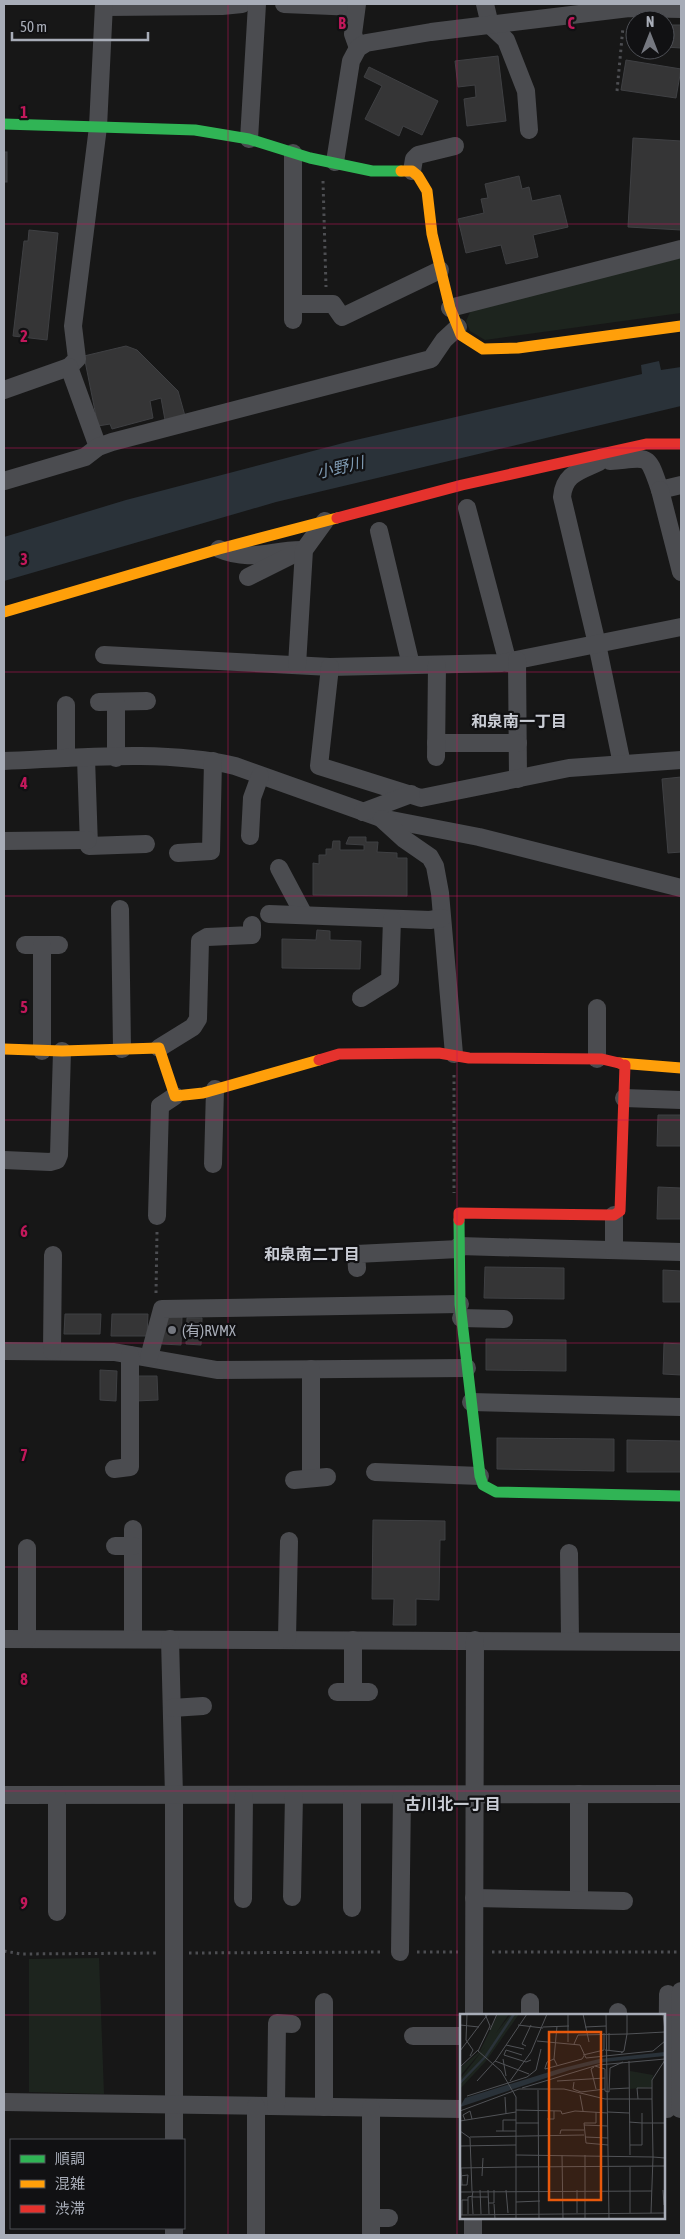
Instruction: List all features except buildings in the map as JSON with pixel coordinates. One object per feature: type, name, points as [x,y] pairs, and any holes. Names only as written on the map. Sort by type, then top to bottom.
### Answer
[{"type":"street","points":[[4,390],[69,367],[78,359],[73,326],[98,127],[104,6],[222,6],[242,4]]},
{"type":"street","points":[[249,140],[256,4]]},
{"type":"street","points":[[284,4],[356,5],[353,34],[358,48]]},
{"type":"street","points":[[485,4],[490,25],[506,40],[526,91],[529,130]]},
{"type":"street","points":[[329,161],[351,61],[358,48],[378,40],[624,8],[681,9]]},
{"type":"street","points":[[4,124],[195,130],[249,140],[294,153],[372,171],[412,171],[418,176],[427,191],[432,234],[450,308],[461,335],[484,349],[518,348],[681,326]]},
{"type":"street","points":[[412,171],[414,159],[418,155],[455,146]]},
{"type":"street","points":[[294,153],[293,312],[333,304],[342,317],[440,270]]},
{"type":"street","points":[[450,308],[681,249]]},
{"type":"street","points":[[4,481],[85,457],[98,447],[431,359],[444,340],[458,326]]},
{"type":"street","points":[[69,367],[98,447]]},
{"type":"street","points":[[4,612],[220,549],[462,485],[598,459],[646,444],[681,444]]},
{"type":"street","points":[[622,764],[597,644],[562,497],[563,484],[571,476],[598,459],[643,458],[650,463],[660,490],[681,572]]},
{"type":"street","points":[[660,490],[681,485]]},
{"type":"street","points":[[467,508],[512,661],[518,743],[518,779]]},
{"type":"street","points":[[248,578],[304,550],[324,522]]},
{"type":"street","points":[[379,531],[412,665]]},
{"type":"street","points":[[220,549],[235,556],[250,557],[281,550],[304,550]]},
{"type":"street","points":[[297,665],[304,550]]},
{"type":"street","points":[[104,655],[330,667],[437,665],[512,661],[681,627]]},
{"type":"street","points":[[437,665],[436,750],[518,743]]},
{"type":"street","points":[[330,667],[319,766],[421,798],[569,768],[681,760]]},
{"type":"street","points":[[116,758],[108,702],[147,701]]},
{"type":"street","points":[[66,705],[66,758]]},
{"type":"street","points":[[86,758],[89,846],[146,844]]},
{"type":"street","points":[[4,760],[174,758],[213,761],[381,818],[479,836],[681,888]]},
{"type":"street","points":[[178,853],[211,851],[213,761]]},
{"type":"street","points":[[250,836],[252,798],[260,776]]},
{"type":"street","points":[[364,812],[411,794]]},
{"type":"street","points":[[381,818],[404,839],[430,857],[438,877],[454,1054]]},
{"type":"street","points":[[4,841],[88,840]]},
{"type":"street","points":[[279,868],[304,915]]},
{"type":"street","points":[[120,909],[122,1049]]},
{"type":"street","points":[[269,914],[430,920],[442,918]]},
{"type":"street","points":[[361,998],[390,980],[392,919]]},
{"type":"street","points":[[4,1049],[159,1048],[193,1027],[198,1019],[200,941],[207,937],[252,935],[252,925]]},
{"type":"street","points":[[25,945],[51,945],[42,1050]]},
{"type":"street","points":[[597,1008],[597,1059]]},
{"type":"street","points":[[159,1048],[176,1096]]},
{"type":"street","points":[[4,1160],[50,1162],[57,1160],[59,1155],[62,1050]]},
{"type":"street","points":[[157,1216],[160,1106],[176,1096],[215,1089],[339,1054],[454,1054],[469,1058],[597,1059],[626,1065],[681,1068]]},
{"type":"street","points":[[626,1065],[620,1211],[614,1215],[459,1213],[460,1311],[466,1368],[480,1476],[483,1486],[496,1492],[681,1496]]},
{"type":"street","points":[[213,1164],[215,1089]]},
{"type":"street","points":[[624,1098],[681,1100]]},
{"type":"street","points":[[614,1215],[614,1250]]},
{"type":"street","points":[[357,1268],[356,1254],[460,1248],[681,1252]]},
{"type":"street","points":[[52,1351],[53,1254]]},
{"type":"street","points":[[149,1357],[162,1309],[460,1311],[504,1319]]},
{"type":"street","points":[[4,1351],[52,1351],[130,1355],[217,1370],[466,1368]]},
{"type":"street","points":[[114,1468],[130,1467],[130,1355]]},
{"type":"street","points":[[294,1480],[319,1478],[311,1369]]},
{"type":"street","points":[[471,1402],[681,1407]]},
{"type":"street","points":[[375,1472],[480,1476]]},
{"type":"street","points":[[115,1546],[133,1537],[133,1639]]},
{"type":"street","points":[[287,1639],[289,1541]]},
{"type":"street","points":[[27,1639],[28,1548]]},
{"type":"street","points":[[569,1553],[570,1641]]},
{"type":"street","points":[[4,1639],[681,1642]]},
{"type":"street","points":[[170,1639],[174,1796],[174,2139]]},
{"type":"street","points":[[353,1640],[353,1692]]},
{"type":"street","points":[[474,2014],[475,1640]]},
{"type":"street","points":[[172,1708],[203,1706]]},
{"type":"street","points":[[4,1794],[294,1796],[681,1794]]},
{"type":"street","points":[[579,1794],[579,1900]]},
{"type":"street","points":[[57,1795],[57,1912]]},
{"type":"street","points":[[352,1795],[352,1908]]},
{"type":"street","points":[[400,1952],[402,1795]]},
{"type":"street","points":[[243,1899],[244,1796]]},
{"type":"street","points":[[292,1897],[294,1796]]},
{"type":"street","points":[[474,1898],[624,1901]]},
{"type":"street","points":[[673,2109],[675,1992]]},
{"type":"street","points":[[324,2002],[324,2107]]},
{"type":"street","points":[[276,2106],[277,2023],[292,2024]]},
{"type":"street","points":[[413,2036],[460,2036]]},
{"type":"street","points":[[4,2102],[460,2109]]},
{"type":"street","points":[[256,2106],[256,2235]]},
{"type":"street","points":[[371,2108],[371,2227],[390,2218]]},
{"type":"street","points":[[473,2219],[473,2235]]},
{"type":"path","points":[[617,91],[624,8]]},
{"type":"path","points":[[326,304],[329,161]]},
{"type":"path","points":[[454,1054],[454,1204],[459,1213]]},
{"type":"path","points":[[157,1216],[156,1303],[162,1309]]},
{"type":"path","points":[[4,1951],[21,1954],[173,1952],[681,1952]]},
{"type":"shaded area","points":[[681,258],[681,313],[485,340],[470,331],[466,321],[472,308]]},
{"type":"shaded area","points":[[99,1958],[104,2094],[29,2092],[29,1959]]},
{"type":"water","name":"小野川","points":[[659,361],[661,370],[681,367],[681,406],[276,502],[4,581],[4,537],[126,500],[347,442],[642,374],[641,365]]},
{"type":"traffic: fast","points":[[4,124],[195,130],[249,139],[310,158],[372,171],[401,171]]},
{"type":"traffic: fast","points":[[459,1220],[460,1304],[480,1476],[483,1485],[496,1492],[681,1496]]},
{"type":"traffic: slow","points":[[401,171],[412,171],[418,176],[427,191],[432,234],[450,308],[461,335],[483,349],[518,348],[681,326]]},
{"type":"traffic: slow","points":[[4,612],[219,549],[337,518]]},
{"type":"traffic: slow","points":[[4,1049],[62,1051],[159,1048],[175,1096],[203,1093],[319,1060]]},
{"type":"traffic: slow","points":[[619,1063],[681,1068]]},
{"type":"traffic: jam","points":[[337,518],[462,485],[646,444],[681,444]]},
{"type":"traffic: jam","points":[[319,1060],[339,1054],[439,1053],[469,1058],[602,1059],[619,1063]]},
{"type":"traffic: jam","points":[[459,1220],[459,1213],[614,1215],[620,1211],[625,1065]]},
{"type":"place","name":"(有)RVMX","points":[[172,1330]]},
{"type":"district","name":"和泉南一丁目","points":[[519,721]]},
{"type":"district","name":"和泉南二丁目","points":[[312,1254]]},
{"type":"district","name":"古川北一丁目","points":[[453,1804]]}]
